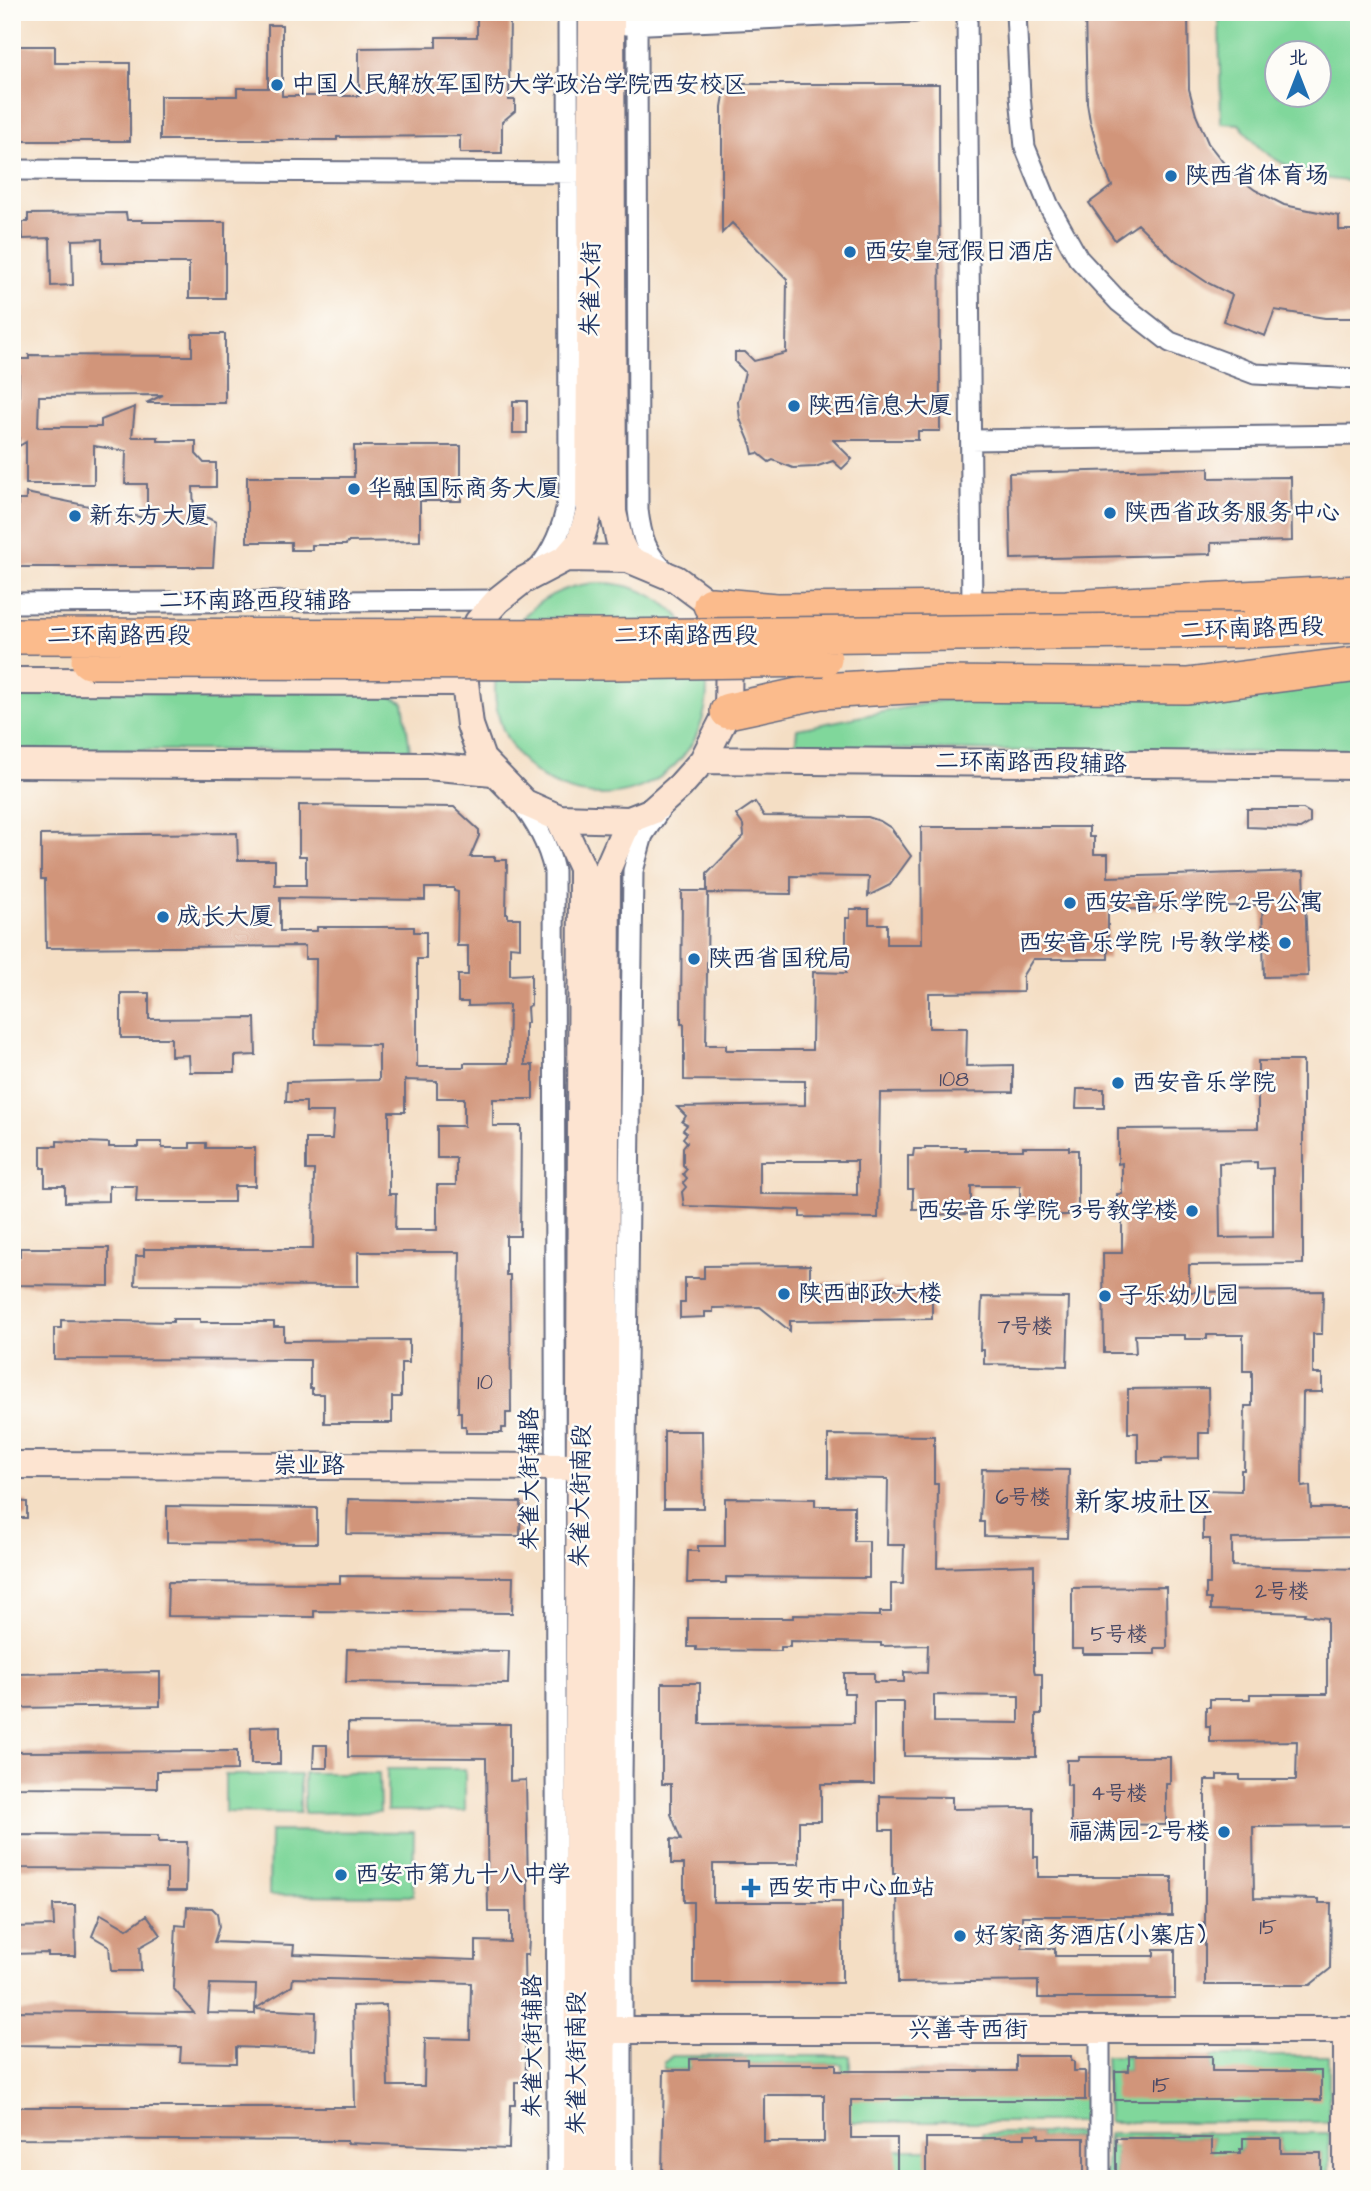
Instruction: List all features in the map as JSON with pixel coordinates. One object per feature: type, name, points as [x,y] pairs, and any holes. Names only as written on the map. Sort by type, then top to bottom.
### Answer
[{"type":"highway","points":[[1066,608],[1359,593]]},
{"type":"highway","points":[[710,605],[776,611],[1066,608],[1359,613]]},
{"type":"highway","name":"二环南路西段","points":[[12,660],[615,662],[1244,642],[1359,625]]},
{"type":"highway","name":"二环南路西段","points":[[12,636],[1244,642],[1359,652]]},
{"type":"highway","points":[[728,711],[821,691],[942,684],[1187,686],[1359,664]]},
{"type":"main road","name":"朱雀大街","points":[[566,558],[580,542],[589,512],[580,173],[605,17]]},
{"type":"main road","name":"朱雀大街","points":[[605,17],[613,512],[620,543],[628,559]]},
{"type":"main road","points":[[566,558],[628,559],[676,579],[710,605],[729,646],[728,711],[703,760],[671,795],[652,811],[629,820],[559,818],[525,803],[482,759],[470,725],[465,682],[467,648],[478,622],[498,600],[533,575],[566,558]]},
{"type":"main road","name":"二环南路西段","points":[[12,624],[478,622]]},
{"type":"main road","name":"二环南路西段","points":[[12,681],[465,682]]},
{"type":"main road","name":"二环南路西段辅路","points":[[703,760],[1359,766]]},
{"type":"main road","points":[[12,764],[427,766],[493,772]]},
{"type":"main road","name":"朱雀大街南段","points":[[559,818],[582,868],[593,1466]]},
{"type":"main road","name":"朱雀大街南段","points":[[603,2179],[601,2030],[577,1779],[593,1466],[607,870],[629,820]]},
{"type":"main road","name":"崇业路","points":[[12,1465],[593,1466]]},
{"type":"main road","name":"朱雀大街南段","points":[[577,2179],[601,2030]]},
{"type":"main road","name":"兴善寺西街","points":[[601,2030],[1353,2030]]},
{"type":"main road","points":[[1348,2179],[1353,2030]]},
{"type":"street","points":[[533,575],[554,547],[567,510],[569,489],[580,173],[568,12]]},
{"type":"street","points":[[605,17],[914,12]]},
{"type":"street","points":[[967,12],[972,608]]},
{"type":"street","points":[[1016,12],[1025,148],[1049,205],[1078,258],[1094,276],[1119,302],[1170,342],[1255,374],[1359,379]]},
{"type":"street","points":[[637,18],[638,510],[641,535],[649,554],[676,579]]},
{"type":"street","points":[[12,170],[580,173]]},
{"type":"street","points":[[971,439],[1359,435]]},
{"type":"street","name":"二环南路西段辅路","points":[[12,603],[498,600]]},
{"type":"street","name":"朱雀大街辅路","points":[[512,791],[541,830],[550,851],[554,871],[557,2179]]},
{"type":"street","points":[[622,2179],[601,2030],[623,1738],[633,871],[643,835],[671,795]]},
{"type":"street","points":[[1100,2030],[1100,2179]]},
{"type":"green space","points":[[1219,12],[1359,12],[1359,181],[1333,180],[1295,169],[1261,149],[1239,124],[1221,123]]},
{"type":"green space","points":[[601,583],[622,585],[641,591],[676,614],[699,649],[705,668],[705,710],[699,729],[676,764],[641,787],[622,793],[601,795],[580,793],[561,787],[526,764],[503,729],[497,710],[495,689],[497,668],[503,649],[526,614],[561,591],[580,585]]},
{"type":"green space","points":[[1359,680],[1359,751],[1173,753],[795,748],[797,729],[943,700]]},
{"type":"green space","points":[[12,687],[376,689],[403,702],[410,750],[12,750]]},
{"type":"green space","points":[[387,1769],[465,1769],[465,1811],[387,1811]]},
{"type":"green space","points":[[304,1773],[379,1773],[380,1812],[304,1813]]},
{"type":"green space","points":[[225,1775],[300,1775],[300,1813],[225,1812]]},
{"type":"green space","points":[[270,1831],[414,1832],[413,1896],[269,1895]]},
{"type":"green space","points":[[672,2056],[850,2056],[850,2099],[899,2099],[899,2071],[921,2071],[922,2099],[970,2099],[970,2071],[993,2071],[993,2099],[1085,2099],[1085,2056],[1095,2056],[1092,2120],[851,2122],[842,2120],[842,2064],[747,2064],[746,2059],[690,2059],[690,2070],[664,2070],[664,2063]]},
{"type":"green space","points":[[1105,2056],[1129,2056],[1129,2071],[1212,2071],[1212,2056],[1329,2056],[1329,2122],[1110,2122]]},
{"type":"green space","points":[[982,2133],[1089,2133],[1092,2135],[1095,2179],[1084,2179],[1084,2138],[1039,2138],[1039,2134],[1025,2138],[982,2138]]},
{"type":"green space","points":[[1329,2133],[1329,2179],[1321,2179],[1321,2153],[1281,2153],[1281,2138],[1244,2138],[1240,2153],[1230,2153],[1230,2179],[1206,2153],[1212,2152],[1212,2138],[1109,2138],[1109,2146],[1124,2147],[1116,2153],[1116,2179],[1105,2179],[1108,2135]]},
{"type":"green space","points":[[1025,2150],[994,2179],[842,2179],[842,2151]]},
{"type":"building","points":[[477,12],[510,12],[509,100],[515,100],[515,111],[502,122],[502,153],[460,153],[460,136],[337,137],[337,140],[160,140],[160,96],[237,96],[237,88],[268,88],[268,25],[282,25],[282,96],[359,96],[359,48],[436,47],[436,37],[477,37]]},
{"type":"building","name":"陕西省体育场","points":[[1085,12],[1188,12],[1189,89],[1208,143],[1230,171],[1255,190],[1284,205],[1339,216],[1339,230],[1359,230],[1359,318],[1325,318],[1275,310],[1265,336],[1223,321],[1232,295],[1175,261],[1138,224],[1115,240],[1089,203],[1112,186],[1101,160],[1087,103]]},
{"type":"building","points":[[12,46],[55,46],[55,63],[130,63],[130,141],[12,141]]},
{"type":"building","name":"西安皇冠假日酒店","points":[[728,84],[939,84],[940,431],[918,431],[918,440],[833,440],[852,459],[842,469],[833,461],[815,467],[793,468],[773,460],[769,462],[758,453],[753,454],[740,419],[738,402],[745,372],[735,362],[735,352],[745,352],[754,361],[786,353],[787,279],[732,223],[722,233],[722,107]]},
{"type":"building","points":[[126,213],[127,220],[142,222],[225,222],[225,298],[189,298],[189,263],[102,263],[102,239],[72,240],[73,285],[51,286],[50,238],[23,239],[23,222],[28,222],[28,214]]},
{"type":"building","points":[[192,334],[225,334],[225,403],[146,403],[163,395],[39,396],[38,427],[101,427],[101,420],[135,407],[132,437],[158,437],[158,441],[196,441],[196,454],[204,463],[216,463],[216,487],[193,487],[194,515],[216,522],[213,567],[12,567],[13,504],[18,505],[18,500],[26,500],[26,493],[94,507],[94,511],[116,511],[147,519],[147,484],[125,484],[126,451],[94,446],[94,484],[26,484],[26,442],[19,446],[19,359],[29,359],[29,355],[192,356]]},
{"type":"building","points":[[513,401],[527,401],[527,433],[513,433]]},
{"type":"building","name":"华融国际商务大厦","points":[[354,446],[461,446],[461,501],[420,501],[420,541],[347,542],[346,545],[312,545],[312,550],[291,550],[291,542],[247,542],[247,477],[354,477]]},
{"type":"building","name":"陕西省政务服务中心","points":[[1209,468],[1209,478],[1291,477],[1292,541],[1211,543],[1211,554],[1011,559],[1009,473]]},
{"type":"building","points":[[755,802],[764,816],[868,817],[891,828],[911,856],[890,885],[868,896],[869,877],[791,876],[791,894],[708,893],[706,1045],[726,1045],[726,1050],[812,1050],[813,972],[846,973],[846,918],[850,918],[850,909],[869,909],[869,924],[887,924],[887,944],[922,944],[921,827],[1089,827],[1089,837],[1094,837],[1094,854],[1108,854],[1108,877],[1304,871],[1308,976],[1264,977],[1262,905],[1108,910],[1108,959],[1033,959],[1023,975],[1023,992],[929,993],[929,1028],[967,1028],[966,1066],[1013,1065],[1013,1092],[880,1093],[878,1218],[800,1217],[800,1210],[684,1206],[682,1192],[687,1178],[683,1174],[687,1169],[683,1165],[683,1147],[687,1142],[683,1138],[687,1133],[683,1130],[687,1125],[682,1122],[686,1116],[677,1107],[805,1105],[805,1081],[684,1080],[684,1024],[681,1024],[682,891],[707,891],[707,874],[744,836],[743,825],[736,815]],"holes":[[[760,1161],[857,1161],[857,1195],[760,1194]]]},
{"type":"building","points":[[299,805],[454,807],[479,830],[470,857],[507,860],[506,914],[508,918],[520,918],[520,947],[510,946],[510,975],[531,974],[531,1005],[527,1007],[528,1023],[525,1023],[525,1065],[533,1065],[533,1099],[493,1099],[493,1126],[521,1126],[520,1236],[506,1236],[506,1275],[510,1275],[511,1413],[506,1413],[506,1428],[502,1428],[502,1433],[466,1433],[466,1426],[461,1426],[461,1412],[458,1412],[460,1252],[358,1252],[358,1286],[135,1285],[136,1256],[144,1256],[144,1249],[313,1249],[314,1170],[306,1170],[306,1139],[332,1139],[334,1112],[306,1112],[306,1102],[286,1102],[287,1082],[379,1080],[379,1045],[315,1044],[316,959],[305,959],[305,946],[46,948],[41,835],[237,833],[238,860],[275,860],[275,885],[306,885],[306,856],[299,856]],"holes":[[[425,888],[454,888],[454,891],[458,892],[457,946],[468,946],[468,975],[458,975],[458,1002],[468,1002],[468,1006],[509,1005],[508,1063],[417,1067],[417,959],[426,959],[426,932],[414,932],[414,927],[317,927],[317,931],[280,931],[280,898],[425,900]],[[405,1080],[437,1081],[437,1098],[464,1098],[464,1126],[437,1126],[437,1158],[456,1158],[456,1185],[437,1185],[437,1230],[395,1230],[396,1194],[389,1194],[389,1112],[405,1112]]]},
{"type":"building","points":[[1247,809],[1303,809],[1310,813],[1310,823],[1300,829],[1247,827]]},
{"type":"building","points":[[121,993],[149,993],[149,1019],[255,1018],[256,1055],[235,1056],[235,1072],[190,1072],[189,1055],[171,1056],[171,1038],[121,1038]]},
{"type":"building","points":[[1258,1061],[1303,1061],[1303,1264],[1189,1265],[1189,1292],[1323,1291],[1322,1334],[1313,1334],[1313,1374],[1322,1374],[1322,1392],[1303,1392],[1302,1487],[1310,1486],[1311,1508],[1359,1508],[1359,1537],[1232,1539],[1232,1566],[1359,1569],[1359,1826],[1253,1827],[1254,1898],[1319,1899],[1319,1903],[1331,1903],[1330,1969],[1310,1985],[1205,1985],[1205,1780],[1217,1780],[1217,1775],[1240,1775],[1240,1780],[1296,1780],[1297,1741],[1210,1742],[1210,1726],[1206,1726],[1206,1707],[1210,1707],[1210,1699],[1250,1699],[1250,1694],[1327,1694],[1327,1618],[1304,1615],[1305,1613],[1211,1610],[1211,1599],[1206,1599],[1206,1584],[1210,1584],[1210,1539],[1203,1539],[1203,1490],[1241,1491],[1245,1406],[1252,1406],[1252,1371],[1243,1371],[1243,1335],[1207,1335],[1207,1339],[1185,1339],[1185,1335],[1135,1335],[1136,1353],[1104,1353],[1103,1253],[1122,1253],[1122,1211],[1117,1211],[1117,1194],[1122,1194],[1122,1163],[1118,1164],[1118,1129],[1258,1128]],"holes":[[[1257,1162],[1257,1169],[1273,1168],[1273,1237],[1220,1238],[1219,1163]]]},
{"type":"building","points":[[1077,1089],[1104,1089],[1104,1108],[1076,1108]]},
{"type":"building","points":[[57,1141],[109,1143],[109,1147],[139,1147],[139,1142],[162,1142],[162,1148],[190,1148],[190,1143],[206,1143],[206,1148],[255,1148],[255,1186],[234,1186],[234,1202],[136,1202],[137,1186],[109,1186],[109,1201],[65,1202],[65,1186],[45,1186],[45,1168],[41,1168],[41,1146],[57,1146]]},
{"type":"building","points":[[925,1147],[1023,1150],[1023,1147],[1069,1147],[1069,1150],[1078,1150],[1078,1209],[1068,1209],[1068,1215],[1029,1215],[1030,1208],[1020,1208],[1020,1186],[971,1186],[971,1214],[922,1215],[922,1209],[913,1209],[913,1189],[908,1189],[908,1156],[913,1156],[914,1149]]},
{"type":"building","points":[[20,1248],[109,1248],[109,1286],[12,1285],[12,1256],[20,1256]]},
{"type":"building","name":"陕西邮政大楼","points":[[810,1265],[810,1282],[882,1282],[882,1289],[932,1288],[932,1319],[790,1321],[790,1331],[760,1307],[713,1308],[713,1312],[705,1312],[705,1317],[680,1318],[680,1303],[685,1303],[685,1278],[704,1278],[704,1266]]},
{"type":"building","points":[[982,1297],[1069,1298],[1067,1366],[984,1364],[984,1350],[980,1350]]},
{"type":"building","points":[[173,1319],[200,1319],[200,1322],[274,1322],[274,1327],[284,1327],[284,1341],[409,1340],[409,1363],[401,1363],[401,1397],[392,1397],[392,1423],[324,1423],[324,1394],[312,1394],[310,1360],[54,1359],[54,1328],[61,1328],[61,1320],[173,1322]]},
{"type":"building","points":[[1208,1388],[1209,1433],[1199,1433],[1199,1458],[1138,1462],[1138,1433],[1128,1433],[1128,1389]]},
{"type":"building","points":[[664,1431],[702,1431],[703,1508],[664,1508]]},
{"type":"building","points":[[828,1435],[934,1436],[934,1484],[938,1484],[937,1568],[1034,1565],[1034,1670],[1035,1674],[1042,1674],[1042,1714],[1036,1714],[1036,1757],[904,1756],[904,1702],[874,1702],[874,1784],[821,1784],[821,1821],[799,1821],[799,1864],[713,1864],[713,1902],[842,1902],[842,1983],[693,1983],[693,1902],[684,1902],[684,1864],[671,1864],[671,1839],[681,1840],[671,1814],[671,1784],[662,1784],[662,1683],[700,1683],[700,1724],[854,1723],[854,1693],[844,1693],[844,1673],[874,1673],[874,1682],[904,1682],[904,1672],[927,1673],[928,1645],[881,1646],[881,1643],[790,1641],[790,1647],[781,1647],[781,1651],[696,1650],[696,1647],[688,1647],[688,1618],[880,1616],[880,1612],[891,1612],[891,1584],[903,1584],[904,1545],[887,1545],[888,1479],[828,1478]],"holes":[[[934,1695],[1019,1696],[1019,1723],[934,1722]]]},
{"type":"building","points":[[982,1469],[1069,1470],[1067,1538],[984,1536],[984,1522],[980,1522]]},
{"type":"building","points":[[725,1498],[815,1499],[815,1506],[854,1506],[854,1541],[869,1541],[869,1578],[726,1577],[726,1583],[687,1583],[688,1551],[698,1551],[698,1546],[725,1546]]},
{"type":"building","points":[[348,1499],[521,1502],[520,1536],[347,1534]]},
{"type":"building","points":[[12,1501],[27,1502],[27,1518],[12,1518]]},
{"type":"building","points":[[167,1506],[317,1508],[317,1543],[167,1542]]},
{"type":"building","points":[[340,1576],[513,1577],[512,1613],[314,1611],[314,1617],[167,1616],[168,1582],[340,1583]]},
{"type":"building","points":[[1166,1587],[1167,1648],[1155,1648],[1155,1654],[1083,1654],[1083,1649],[1072,1649],[1072,1588]]},
{"type":"building","points":[[347,1649],[509,1651],[508,1684],[346,1682]]},
{"type":"building","points":[[160,1672],[160,1706],[13,1708],[12,1674]]},
{"type":"building","points":[[348,1723],[510,1724],[510,1781],[526,1780],[529,1940],[528,1955],[524,1955],[526,2082],[515,2082],[515,2105],[510,2105],[509,2149],[347,2141],[12,2139],[12,2107],[355,2107],[353,2006],[386,2005],[388,2086],[424,2086],[425,2038],[470,2039],[471,1983],[293,1978],[292,1986],[255,2009],[316,2012],[315,2050],[236,2047],[236,2063],[180,2062],[181,2047],[12,2045],[12,2011],[194,2013],[173,1988],[176,1925],[186,1926],[187,1907],[212,1908],[217,1913],[219,1927],[214,1942],[294,1945],[293,1954],[476,1960],[476,1941],[510,1942],[510,1912],[488,1912],[486,1758],[348,1757]],"holes":[[[210,1984],[256,1985],[255,2014],[208,2013]]]},
{"type":"building","points":[[280,1726],[280,1764],[251,1764],[251,1727]]},
{"type":"building","points":[[314,1745],[327,1745],[327,1768],[313,1768]]},
{"type":"building","points":[[237,1751],[237,1770],[157,1771],[157,1788],[13,1787],[13,1752]]},
{"type":"building","points":[[1079,1757],[1170,1757],[1170,1784],[1166,1784],[1166,1825],[1105,1824],[1105,1831],[1082,1831],[1082,1824],[1071,1824],[1071,1785],[1067,1785],[1067,1760],[1079,1760]]},
{"type":"building","points":[[880,1796],[952,1797],[952,1809],[1034,1808],[1034,1857],[1038,1857],[1038,1877],[1172,1877],[1172,1916],[1022,1916],[1022,1948],[1055,1948],[1055,1956],[1154,1956],[1154,1949],[1175,1949],[1175,1998],[1038,1998],[1038,1981],[898,1983],[897,1874],[893,1874],[893,1830],[880,1830]]},
{"type":"building","points":[[14,1835],[158,1836],[158,1842],[187,1842],[186,1891],[167,1891],[167,1869],[14,1868]]},
{"type":"building","points":[[53,1905],[75,1905],[76,1956],[48,1956],[48,1953],[12,1954],[12,1927],[54,1926]]},
{"type":"building","points":[[101,1914],[127,1929],[147,1915],[161,1935],[140,1947],[141,1971],[111,1971],[109,1946],[92,1936]]},
{"type":"building","points":[[1016,2056],[1071,2056],[1074,2071],[1085,2071],[1085,2100],[851,2100],[851,2138],[897,2138],[897,2179],[662,2177],[664,2070],[690,2070],[690,2059],[747,2059],[747,2064],[836,2064],[836,2071],[1016,2071]],"holes":[[[764,2095],[824,2095],[824,2142],[764,2142]]]},
{"type":"building","points":[[1129,2056],[1212,2056],[1212,2071],[1321,2071],[1321,2100],[1115,2100],[1115,2071],[1129,2071]]},
{"type":"building","points":[[1025,2134],[1039,2134],[1039,2138],[1084,2138],[1084,2179],[926,2179],[926,2138],[1025,2138]]},
{"type":"building","points":[[1116,2138],[1212,2138],[1212,2153],[1240,2153],[1240,2149],[1243,2149],[1243,2138],[1281,2138],[1281,2153],[1321,2153],[1321,2179],[1116,2179]]},
{"type":"place","name":"中国人民解放军国防大学政治学院西安校区","points":[[277,85]]},
{"type":"place","name":"陕西省体育场","points":[[1171,176]]},
{"type":"place","name":"西安皇冠假日酒店","points":[[850,252]]},
{"type":"place","name":"陕西信息大厦","points":[[794,406]]},
{"type":"place","name":"华融国际商务大厦","points":[[354,489]]},
{"type":"place","name":"陕西省政务服务中心","points":[[1110,513]]},
{"type":"place","name":"新东方大厦","points":[[75,516]]},
{"type":"place","name":"西安音乐学院 2号公寓","points":[[1070,903]]},
{"type":"place","name":"成长大厦","points":[[163,917]]},
{"type":"place","name":"西安音乐学院 1号教学楼","points":[[1285,943]]},
{"type":"place","name":"陕西省国税局","points":[[694,959]]},
{"type":"place","name":"西安音乐学院","points":[[1118,1083]]},
{"type":"place","name":"西安音乐学院 3号教学楼","points":[[1192,1211]]},
{"type":"place","name":"陕西邮政大楼","points":[[784,1294]]},
{"type":"place","name":"子乐幼儿园","points":[[1105,1296]]},
{"type":"place","name":"福满园-2号楼","points":[[1224,1832]]},
{"type":"place","name":"西安市第九十八中学","points":[[341,1875]]},
{"type":"place","name":"西安市中心血站","points":[[751,1888]]},
{"type":"place","name":"好家商务酒店(小寨店)","points":[[960,1936]]},
{"type":"district","name":"新家坡社区","points":[[1144,1502]]}]
